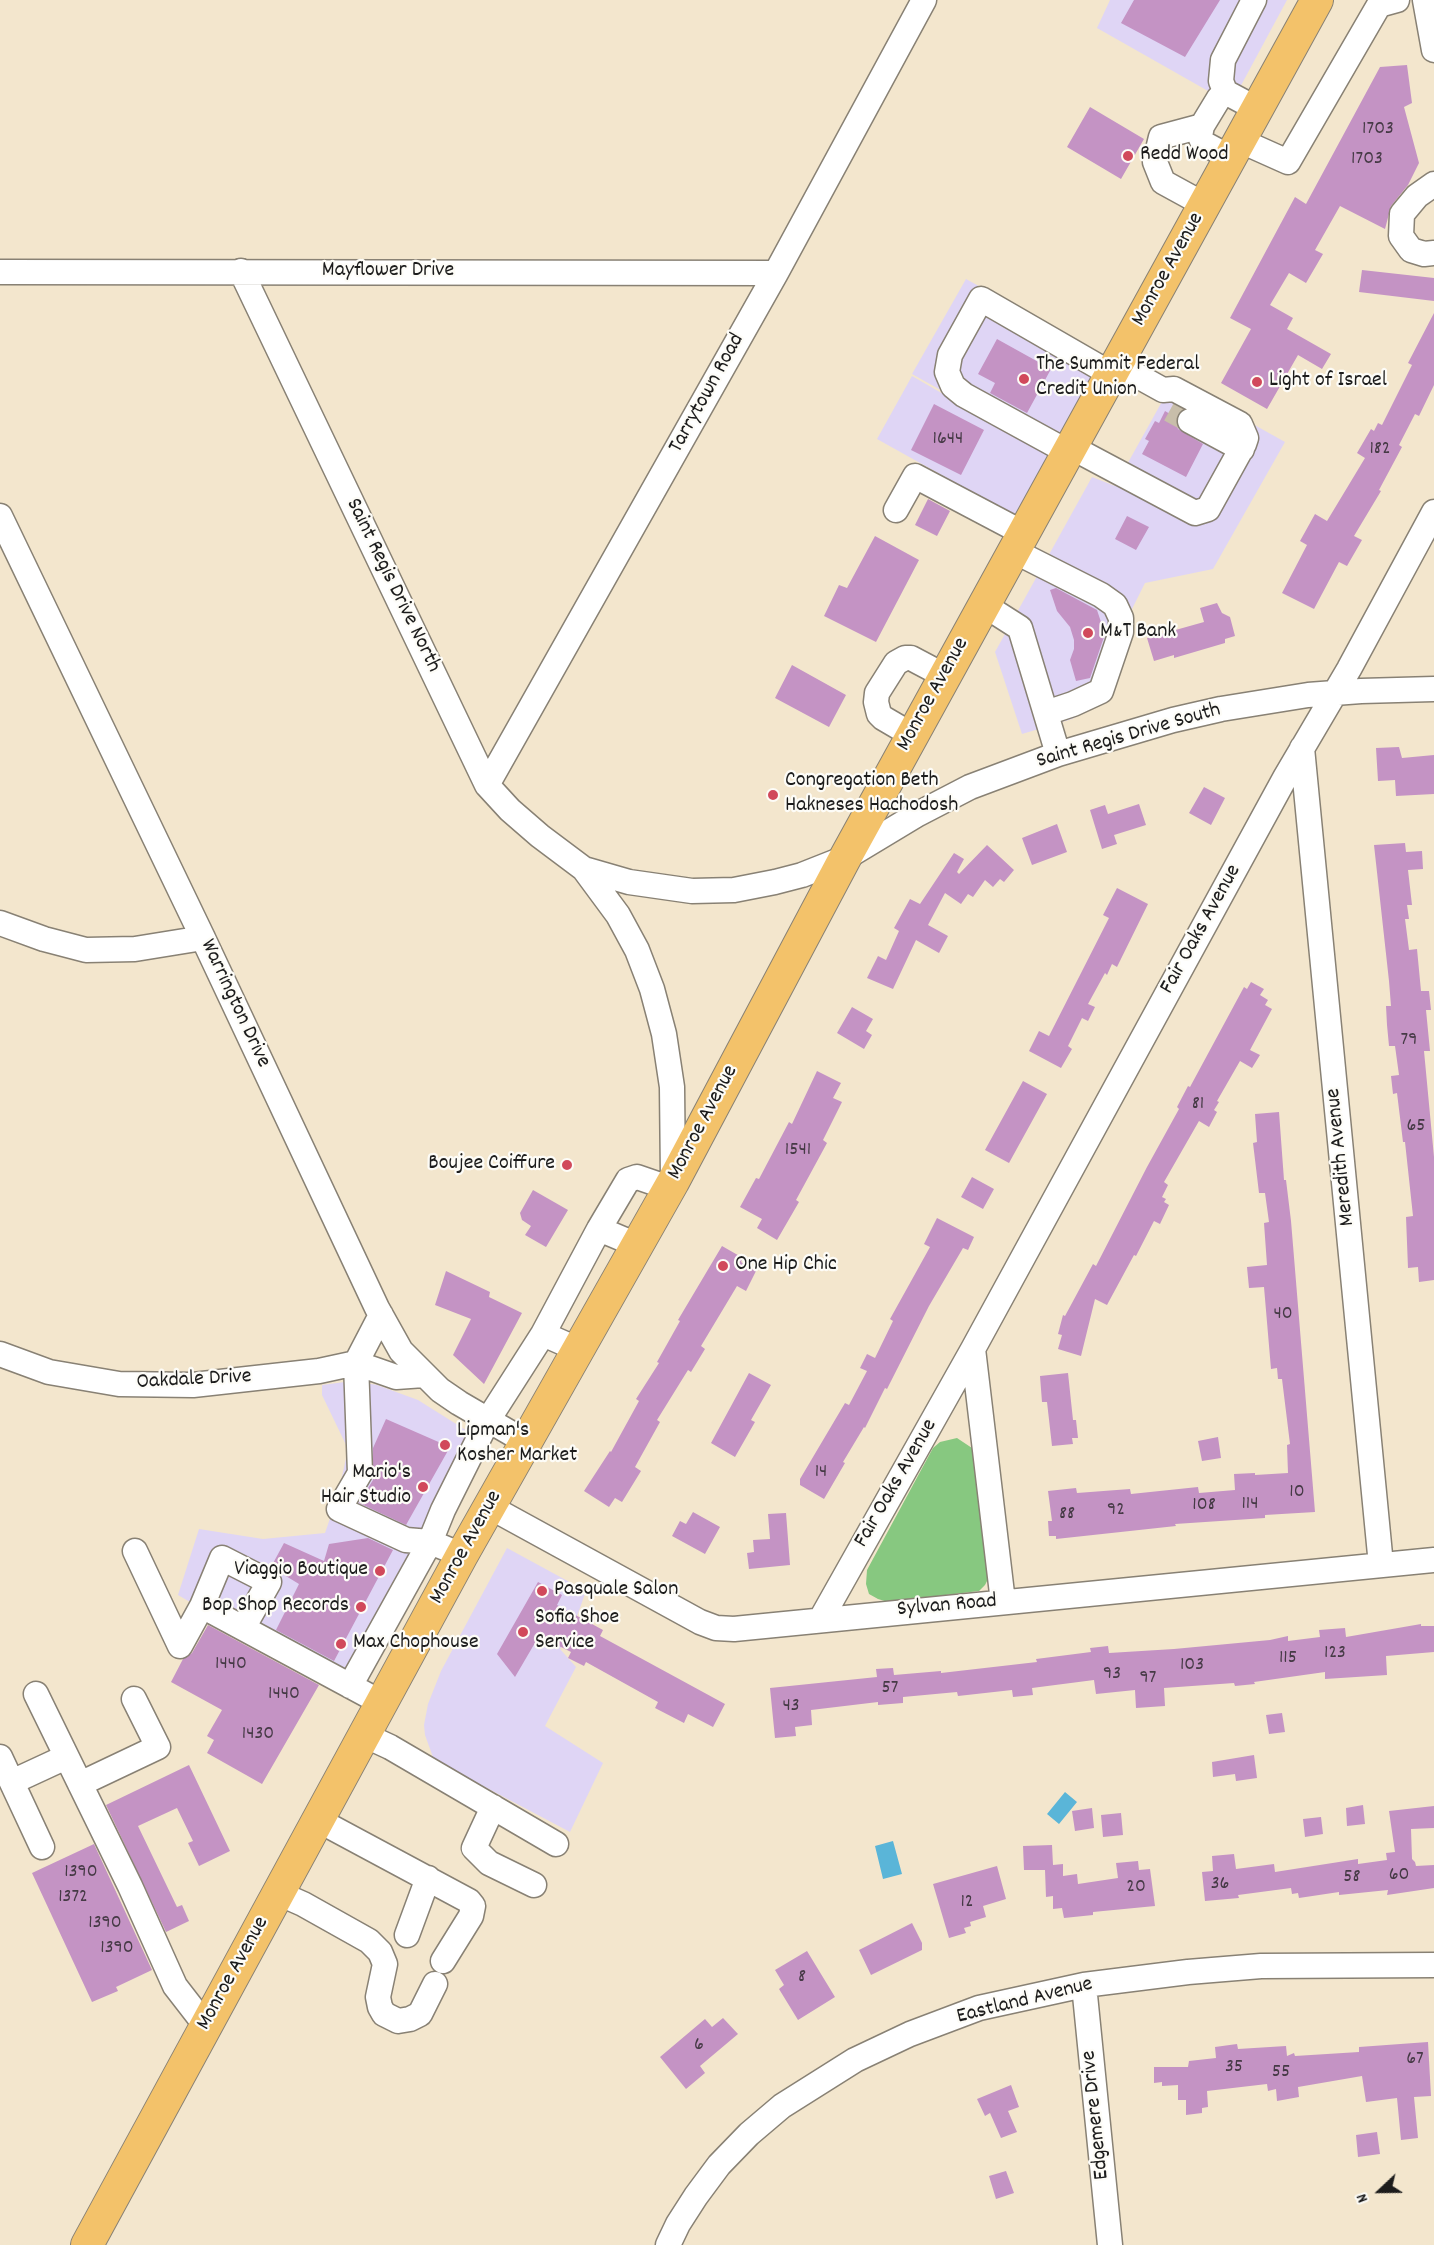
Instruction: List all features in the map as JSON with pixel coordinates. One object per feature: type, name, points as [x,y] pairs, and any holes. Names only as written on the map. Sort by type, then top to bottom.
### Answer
[{"type":"main road","name":"Monroe Avenue","points":[[87,2245],[462,1555],[671,1185],[844,858],[1317,0]]},
{"type":"street","name":"Tarrytown Road","points":[[487,785],[776,273],[924,0]]},
{"type":"street","points":[[1226,94],[1221,81],[1222,60],[1254,0]]},
{"type":"street","points":[[1226,94],[1219,99],[1202,126],[1200,136],[1203,143],[1288,162],[1379,5],[1397,0]]},
{"type":"street","points":[[1425,0],[1434,50]]},
{"type":"street","points":[[1226,94],[1257,110]]},
{"type":"street","points":[[1202,126],[1161,137],[1155,162],[1163,182],[1205,205]]},
{"type":"street","points":[[1434,184],[1417,196],[1402,214],[1401,236],[1411,250],[1424,254],[1434,253]]},
{"type":"street","name":"Saint Regis Drive North","points":[[241,271],[487,785],[510,810],[540,836],[584,869],[618,915],[637,950],[652,989],[664,1034],[672,1087],[671,1185]]},
{"type":"street","name":"Mayflower Drive","points":[[0,272],[776,273]]},
{"type":"street","points":[[1179,407],[1174,389],[1240,424],[1244,443],[1208,509],[1196,513],[964,395],[953,386],[947,372],[950,355],[981,300],[1114,369],[1179,407],[1244,443]]},
{"type":"street","points":[[896,510],[915,476],[1115,605],[1121,618],[1121,632],[1101,691],[1046,713]]},
{"type":"street","name":"Fair Oaks Avenue","points":[[821,1619],[973,1350],[1302,748],[1335,693],[1434,512]]},
{"type":"street","name":"Warrington Drive","points":[[0,516],[381,1315],[401,1351],[424,1375],[459,1403],[526,1442]]},
{"type":"street","points":[[984,605],[1020,628],[1058,754]]},
{"type":"street","points":[[912,735],[879,714],[876,702],[877,693],[896,663],[905,658],[911,658],[945,676]]},
{"type":"street","name":"Saint Regis Drive South","points":[[844,858],[918,814],[970,788],[1058,754],[1173,720],[1221,709],[1335,693],[1434,689]]},
{"type":"street","name":"Meredith Avenue","points":[[1302,748],[1381,1566]]},
{"type":"street","name":"Saint Regis Drive North","points":[[584,869],[629,882],[671,890],[734,890],[784,880],[844,858]]},
{"type":"street","points":[[0,923],[44,939],[86,950],[135,949],[203,938]]},
{"type":"street","points":[[350,1686],[430,1542],[443,1510],[488,1420],[543,1334],[628,1180],[637,1177],[671,1185]]},
{"type":"street","points":[[599,1229],[637,1245]]},
{"type":"street","points":[[381,1315],[356,1363],[360,1473],[339,1509],[406,1540],[430,1542],[462,1555]]},
{"type":"street","points":[[543,1334],[577,1349]]},
{"type":"street","points":[[973,1350],[1003,1602]]},
{"type":"street","name":"Oakdale Drive","points":[[0,1354],[49,1372],[74,1377],[119,1384],[172,1386],[319,1371],[356,1363]]},
{"type":"street","points":[[356,1363],[396,1377],[424,1375]]},
{"type":"street","name":"Sylvan Road","points":[[490,1507],[700,1622],[716,1628],[734,1629],[1434,1560]]},
{"type":"street","points":[[135,1551],[180,1646],[202,1606],[222,1558],[268,1582],[243,1628]]},
{"type":"street","points":[[202,1606],[382,1703]]},
{"type":"street","points":[[36,1694],[130,1886],[175,1986],[206,2026]]},
{"type":"street","points":[[80,1784],[158,1747],[134,1699]]},
{"type":"street","points":[[364,1735],[390,1747],[556,1844]]},
{"type":"street","points":[[0,1757],[42,1847]]},
{"type":"street","points":[[12,1782],[66,1757]]},
{"type":"street","points":[[493,1807],[474,1848],[489,1863],[534,1885]]},
{"type":"street","points":[[318,1820],[469,1901],[473,1906],[471,1916],[443,1961]]},
{"type":"street","points":[[407,1935],[428,1878]]},
{"type":"street","points":[[278,1893],[303,1904],[369,1941],[380,1952],[385,1964],[378,1997],[384,2014],[398,2021],[420,2014],[435,1984]]},
{"type":"street","name":"Eastland Avenue","points":[[668,2245],[678,2224],[719,2165],[749,2134],[782,2106],[855,2060],[910,2034],[979,2008],[1084,1985],[1188,1972],[1261,1966],[1434,1965]]},
{"type":"street","name":"Edgemere Drive","points":[[1084,1985],[1110,2245]]},
{"type":"shaded area","points":[[1110,0],[1287,0],[1231,104],[1097,28]]},
{"type":"shaded area","points":[[966,279],[1103,354],[1051,452],[912,374]]},
{"type":"shaded area","points":[[912,376],[1049,455],[1015,516],[877,439]]},
{"type":"shaded area","points":[[1174,380],[1285,442],[1213,569],[1145,583],[1130,613],[1103,702],[1072,719],[1022,734],[995,652],[1092,477],[1115,486]]},
{"type":"shaded area","points":[[352,1381],[377,1385],[418,1400],[488,1444],[354,1698],[178,1595],[199,1529],[263,1539],[325,1533],[338,1495],[348,1449],[322,1395],[322,1385]]},
{"type":"shaded area","points":[[507,1548],[586,1591],[576,1619],[560,1649],[576,1667],[545,1726],[603,1763],[570,1832],[434,1760],[425,1735],[424,1725],[428,1704],[441,1671]]},
{"type":"green space","points":[[957,1438],[972,1448],[988,1579],[979,1591],[888,1602],[878,1599],[869,1594],[866,1584],[867,1570],[933,1448],[940,1442]]},
{"type":"water","points":[[1065,1792],[1077,1802],[1059,1824],[1047,1814]]},
{"type":"water","points":[[893,1841],[902,1874],[883,1879],[875,1846]]},
{"type":"building","points":[[1134,0],[1220,0],[1185,57],[1121,23]]},
{"type":"building","points":[[1407,65],[1412,103],[1404,107],[1419,163],[1408,185],[1391,206],[1385,229],[1340,206],[1315,250],[1323,254],[1306,283],[1289,273],[1270,305],[1293,318],[1287,329],[1331,354],[1322,369],[1298,355],[1267,409],[1221,383],[1251,329],[1230,318],[1295,197],[1306,204],[1380,67]]},
{"type":"building","points":[[1090,107],[1144,139],[1121,179],[1067,147]]},
{"type":"building","points":[[1362,270],[1434,278],[1434,301],[1359,292]]},
{"type":"building","points":[[1434,313],[1434,385],[1419,416],[1415,414],[1399,445],[1402,447],[1379,490],[1381,491],[1354,536],[1362,540],[1347,566],[1339,562],[1314,609],[1282,593],[1307,545],[1300,541],[1315,514],[1327,521],[1365,458],[1357,453],[1371,429],[1374,431],[1378,423],[1382,425],[1412,365],[1408,363]]},
{"type":"building","points":[[997,339],[1051,369],[1027,413],[990,393],[995,383],[978,374]]},
{"type":"building","points":[[934,404],[984,430],[961,475],[911,450]]},
{"type":"building","points":[[1174,405],[1182,409],[1177,415],[1178,429],[1203,444],[1186,477],[1142,454],[1149,441],[1145,439],[1155,421],[1159,423],[1165,411],[1170,414]]},
{"type":"building","points":[[928,499],[950,511],[937,536],[915,525]]},
{"type":"building","points":[[1127,516],[1149,527],[1136,550],[1115,539]]},
{"type":"building","points":[[875,536],[919,560],[876,642],[824,616],[839,585],[847,588]]},
{"type":"building","name":"M&T Bank","points":[[1056,588],[1097,610],[1105,634],[1090,678],[1076,681],[1070,660],[1074,640],[1070,627],[1057,611],[1050,590]]},
{"type":"building","points":[[1217,603],[1222,613],[1230,617],[1235,636],[1225,639],[1225,643],[1174,658],[1174,655],[1154,661],[1147,638],[1204,622],[1200,608]]},
{"type":"building","points":[[792,665],[846,695],[829,727],[775,698]]},
{"type":"building","points":[[1399,747],[1402,758],[1434,755],[1434,794],[1396,796],[1395,780],[1378,781],[1376,748]]},
{"type":"building","points":[[1204,787],[1225,798],[1211,825],[1189,813]]},
{"type":"building","points":[[1139,804],[1146,825],[1114,835],[1117,844],[1102,849],[1090,810],[1105,805],[1108,814]]},
{"type":"building","points":[[1057,824],[1067,852],[1032,865],[1022,838]]},
{"type":"building","points":[[1405,843],[1406,852],[1422,851],[1423,869],[1408,870],[1412,905],[1407,905],[1409,919],[1405,919],[1409,950],[1417,949],[1421,991],[1429,991],[1431,1010],[1426,1010],[1430,1051],[1424,1051],[1434,1157],[1434,1280],[1419,1282],[1418,1267],[1408,1268],[1406,1217],[1413,1216],[1405,1142],[1403,1142],[1397,1093],[1393,1094],[1391,1076],[1399,1075],[1395,1046],[1389,1046],[1386,1006],[1391,1006],[1374,845]]},
{"type":"building","points":[[987,845],[1014,870],[1004,882],[1000,879],[993,887],[985,880],[973,897],[968,894],[961,904],[945,893],[928,925],[948,936],[939,953],[916,940],[893,989],[867,978],[878,956],[886,960],[899,931],[894,928],[910,899],[920,904],[954,853],[964,859],[957,872],[959,874]]},
{"type":"building","points":[[1117,888],[1148,904],[1117,967],[1112,964],[1088,1004],[1095,1007],[1088,1021],[1082,1018],[1068,1046],[1072,1049],[1061,1068],[1029,1051],[1039,1031],[1049,1036],[1109,918],[1103,915]]},
{"type":"building","points":[[1251,982],[1264,989],[1260,995],[1268,1000],[1265,1005],[1272,1009],[1250,1050],[1260,1055],[1252,1068],[1240,1061],[1217,1101],[1219,1102],[1214,1110],[1217,1112],[1209,1127],[1199,1121],[1164,1182],[1168,1185],[1162,1197],[1169,1205],[1160,1224],[1154,1221],[1107,1305],[1095,1299],[1081,1356],[1058,1349],[1062,1335],[1058,1334],[1063,1315],[1065,1316],[1093,1264],[1096,1266],[1179,1109],[1177,1107],[1188,1086],[1190,1087],[1244,987],[1247,989]]},
{"type":"building","points":[[852,1007],[873,1019],[866,1031],[872,1035],[864,1049],[837,1033]]},
{"type":"building","points":[[817,1071],[841,1083],[833,1098],[842,1102],[823,1140],[827,1143],[796,1200],[799,1202],[777,1240],[757,1228],[762,1219],[740,1207],[756,1178],[759,1179],[789,1122],[792,1124]]},
{"type":"building","points":[[1023,1081],[1047,1094],[1009,1163],[985,1150]]},
{"type":"building","points":[[1279,1112],[1284,1180],[1286,1180],[1291,1221],[1315,1512],[1175,1524],[1176,1526],[1056,1539],[1056,1536],[1049,1536],[1048,1521],[1052,1521],[1048,1491],[1076,1488],[1077,1493],[1130,1489],[1131,1494],[1198,1487],[1199,1493],[1235,1490],[1234,1474],[1288,1473],[1287,1445],[1290,1444],[1282,1379],[1278,1379],[1277,1368],[1271,1369],[1264,1287],[1249,1288],[1247,1267],[1267,1265],[1264,1223],[1269,1222],[1265,1193],[1259,1193],[1253,1143],[1257,1142],[1255,1114]]},
{"type":"building","points":[[972,1177],[994,1189],[983,1209],[961,1197]]},
{"type":"building","points":[[533,1190],[568,1210],[546,1247],[525,1235],[531,1226],[522,1220],[520,1213]]},
{"type":"building","points":[[937,1218],[974,1237],[968,1250],[963,1248],[929,1306],[887,1389],[885,1388],[824,1499],[800,1485],[800,1479],[845,1403],[849,1405],[867,1371],[860,1368],[867,1354],[875,1358],[893,1321],[890,1319],[930,1247],[924,1244]]},
{"type":"building","points":[[722,1246],[743,1258],[741,1262],[756,1271],[746,1291],[737,1286],[701,1346],[705,1349],[691,1372],[688,1370],[657,1420],[660,1422],[635,1467],[641,1471],[622,1502],[615,1498],[609,1507],[584,1491],[611,1452],[639,1401],[636,1399],[659,1363],[657,1362],[680,1321],[678,1320]]},
{"type":"building","points":[[446,1271],[490,1292],[489,1297],[522,1313],[484,1384],[453,1355],[471,1319],[435,1305]]},
{"type":"building","points":[[749,1373],[771,1385],[751,1420],[755,1422],[735,1457],[711,1443]]},
{"type":"building","points":[[1068,1373],[1073,1420],[1076,1420],[1078,1438],[1072,1438],[1073,1444],[1052,1446],[1047,1402],[1042,1402],[1040,1376]]},
{"type":"building","points":[[386,1419],[450,1447],[406,1525],[359,1503],[373,1480],[373,1448]]},
{"type":"building","points":[[1218,1437],[1221,1458],[1202,1461],[1198,1441]]},
{"type":"building","points":[[693,1512],[720,1527],[705,1554],[672,1536],[680,1521],[686,1524]]},
{"type":"building","points":[[786,1513],[790,1565],[749,1569],[747,1553],[754,1552],[753,1540],[770,1539],[768,1514]]},
{"type":"building","points":[[368,1538],[393,1550],[334,1661],[276,1630],[299,1584],[271,1567],[284,1543],[324,1561],[329,1544]]},
{"type":"building","points":[[538,1582],[562,1595],[557,1605],[603,1630],[600,1636],[725,1704],[713,1727],[688,1714],[684,1723],[655,1708],[658,1702],[586,1662],[584,1666],[568,1658],[571,1652],[539,1636],[515,1677],[497,1654]]},
{"type":"building","points":[[1421,1624],[1421,1626],[1434,1626],[1434,1652],[1386,1656],[1387,1675],[1325,1679],[1325,1672],[1235,1686],[1234,1683],[1164,1688],[1165,1706],[1136,1708],[1135,1690],[1096,1694],[1094,1680],[1032,1688],[1033,1695],[1013,1697],[1012,1690],[958,1696],[957,1692],[903,1697],[903,1703],[878,1705],[878,1702],[811,1710],[812,1725],[795,1727],[796,1736],[775,1738],[770,1688],[877,1677],[876,1669],[893,1668],[894,1675],[941,1671],[941,1673],[1037,1662],[1036,1659],[1091,1652],[1090,1648],[1108,1646],[1109,1653],[1270,1640],[1288,1636],[1288,1641],[1320,1637],[1319,1630],[1345,1628],[1346,1637]]},
{"type":"building","points":[[208,1625],[319,1685],[262,1784],[207,1753],[214,1740],[207,1736],[222,1710],[171,1682],[183,1659],[192,1653]]},
{"type":"building","points":[[1282,1713],[1285,1732],[1269,1734],[1266,1715]]},
{"type":"building","points":[[1254,1755],[1257,1778],[1236,1781],[1235,1774],[1213,1777],[1212,1762]]},
{"type":"building","points":[[189,1765],[230,1851],[199,1866],[188,1843],[193,1841],[177,1808],[138,1826],[177,1907],[182,1905],[189,1921],[166,1932],[106,1805]]},
{"type":"building","points":[[1363,1805],[1365,1824],[1347,1826],[1346,1808]]},
{"type":"building","points":[[1434,1806],[1434,1828],[1411,1829],[1412,1859],[1416,1866],[1434,1865],[1434,1888],[1387,1895],[1388,1890],[1339,1895],[1339,1892],[1299,1898],[1298,1893],[1292,1894],[1291,1888],[1238,1895],[1239,1898],[1205,1901],[1202,1872],[1213,1871],[1212,1856],[1234,1854],[1236,1869],[1274,1864],[1275,1872],[1358,1859],[1358,1864],[1387,1860],[1386,1853],[1395,1852],[1389,1811]]},
{"type":"building","points":[[1092,1808],[1094,1828],[1075,1831],[1072,1811]]},
{"type":"building","points":[[1121,1813],[1123,1835],[1103,1837],[1101,1815]]},
{"type":"building","points":[[1321,1817],[1323,1834],[1305,1837],[1303,1819]]},
{"type":"building","points":[[94,1844],[152,1970],[116,1987],[118,1991],[92,2002],[32,1873]]},
{"type":"building","points":[[1052,1845],[1053,1865],[1063,1864],[1063,1876],[1077,1874],[1078,1884],[1118,1878],[1116,1863],[1138,1861],[1139,1870],[1150,1869],[1155,1906],[1093,1912],[1093,1915],[1064,1918],[1062,1908],[1053,1909],[1053,1896],[1046,1897],[1045,1870],[1024,1870],[1023,1846]]},
{"type":"building","points":[[997,1866],[1006,1899],[983,1906],[986,1917],[970,1922],[971,1926],[964,1928],[966,1933],[949,1938],[933,1884]]},
{"type":"building","points":[[912,1923],[922,1943],[922,1950],[871,1975],[859,1950]]},
{"type":"building","points":[[807,1951],[835,1997],[798,2020],[779,1989],[784,1985],[775,1970]]},
{"type":"building","points":[[723,2018],[738,2034],[700,2066],[705,2073],[686,2089],[660,2057],[705,2019],[712,2027]]},
{"type":"building","points":[[1428,2042],[1431,2096],[1414,2097],[1418,2138],[1401,2140],[1397,2098],[1366,2102],[1362,2076],[1298,2087],[1299,2097],[1277,2101],[1276,2089],[1268,2091],[1267,2084],[1207,2091],[1208,2107],[1202,2108],[1202,2113],[1186,2115],[1186,2100],[1178,2100],[1178,2085],[1162,2086],[1162,2082],[1154,2083],[1154,2067],[1188,2067],[1189,2061],[1216,2058],[1215,2047],[1237,2044],[1238,2049],[1286,2046],[1287,2056],[1294,2053],[1295,2056],[1359,2052],[1359,2047]]},
{"type":"building","points":[[1011,2085],[1019,2107],[1008,2111],[1017,2132],[1001,2138],[990,2113],[985,2116],[977,2099]]},
{"type":"building","points":[[1377,2132],[1380,2154],[1358,2157],[1356,2135]]},
{"type":"building","points":[[1006,2171],[1014,2193],[996,2199],[989,2176]]},
{"type":"tunnel","points":[[1170,410],[1190,421]]},
{"type":"place","name":"Redd Wood","points":[[1128,156]]},
{"type":"place","name":"The Summit Federal Credit Union","points":[[1024,379]]},
{"type":"place","name":"Light of Israel","points":[[1257,382]]},
{"type":"place","name":"M&T Bank","points":[[1088,633]]},
{"type":"place","name":"Congregation Beth Hakneses Hachodosh","points":[[773,795]]},
{"type":"place","name":"Boujee Coiffure","points":[[567,1165]]},
{"type":"place","name":"One Hip Chic","points":[[723,1266]]},
{"type":"place","name":"Lipman's Kosher Market","points":[[445,1445]]},
{"type":"place","name":"Mario's Hair Studio","points":[[423,1487]]},
{"type":"place","name":"Viaggio Boutique","points":[[380,1571]]},
{"type":"place","name":"Pasquale Salon","points":[[542,1591]]},
{"type":"place","name":"Bop Shop Records","points":[[361,1607]]},
{"type":"place","name":"Sofia Shoe Service","points":[[523,1632]]},
{"type":"place","name":"Max Chophouse","points":[[341,1644]]}]
